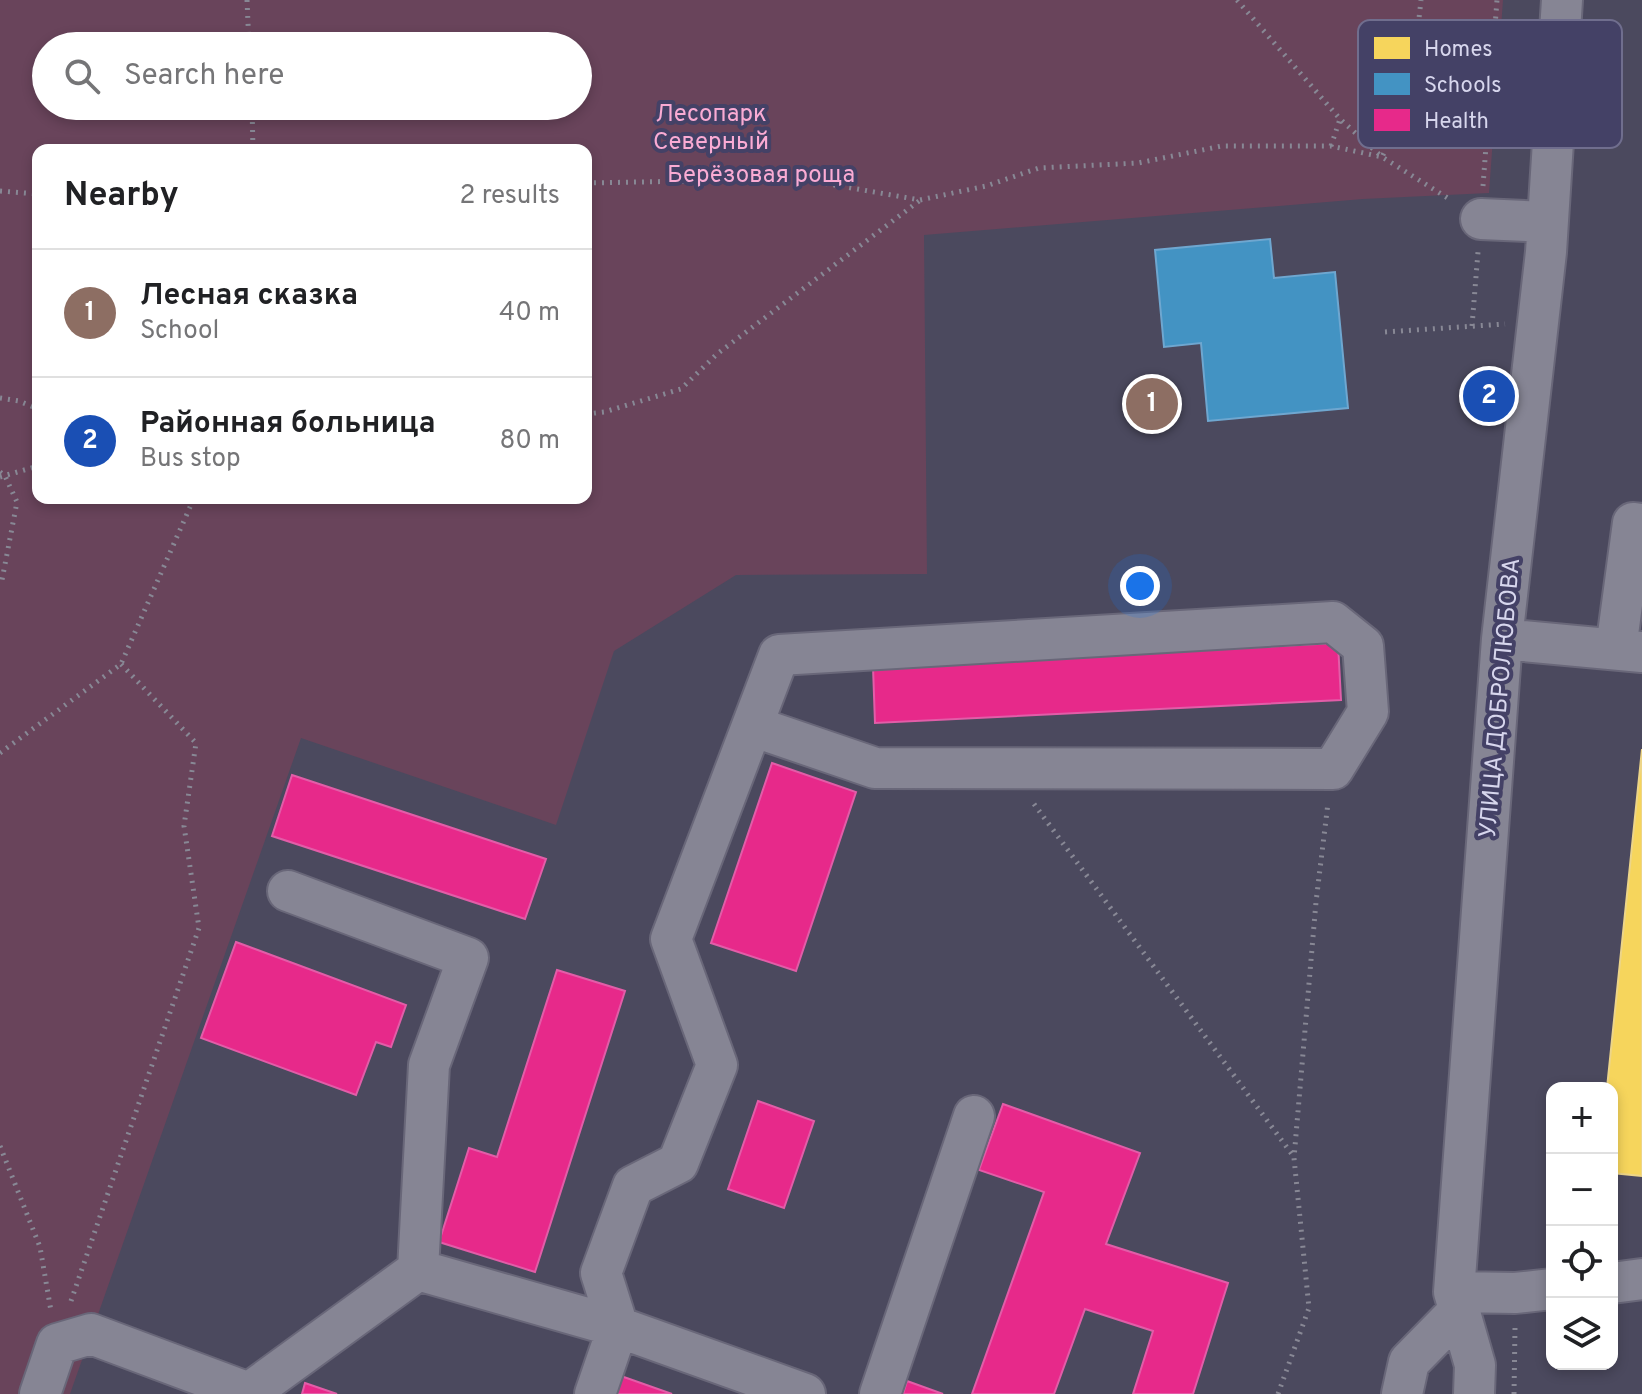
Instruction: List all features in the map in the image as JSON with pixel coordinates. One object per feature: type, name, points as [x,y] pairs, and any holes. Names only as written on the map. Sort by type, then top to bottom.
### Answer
[{"type":"street","name":"УЛИЦА ДОБРОЛЮБОВА","points":[[1561,20],[1562,0]]},
{"type":"street","name":"УЛИЦА ДОБРОЛЮБОВА","points":[[1474,1394],[1475,1365],[1456,1302],[1502,639],[1546,252],[1552,148]]},
{"type":"street","points":[[1481,219],[1547,222]]},
{"type":"street","points":[[1502,639],[1629,650],[1633,523],[1642,524]]},
{"type":"street","points":[[595,1394],[618,1327],[601,1273],[633,1186],[678,1163],[717,1065],[671,939],[752,726],[779,655],[1333,622],[1363,646],[1368,712],[1333,769],[875,768],[752,726]]},
{"type":"street","points":[[288,891],[468,958],[429,1065],[418,1270]]},
{"type":"street","points":[[880,1394],[974,1116]]},
{"type":"street","points":[[40,1394],[57,1344],[91,1334],[249,1393],[418,1270]]},
{"type":"street","points":[[418,1270],[618,1327],[805,1394]]},
{"type":"street","points":[[1618,1282],[1642,1279]]},
{"type":"street","points":[[1402,1394],[1409,1362],[1456,1302],[1534,1291]]},
{"type":"path","points":[[247,0],[248,32]]},
{"type":"path","points":[[1237,0],[1340,119],[1358,135]]},
{"type":"path","points":[[1419,20],[1421,0]]},
{"type":"path","points":[[1496,20],[1497,0]]},
{"type":"path","points":[[1331,146],[1340,119]]},
{"type":"path","points":[[252,120],[253,144]]},
{"type":"path","points":[[592,183],[800,179],[920,200],[986,186],[1039,168],[1138,163],[1222,146],[1331,146],[1382,157]]},
{"type":"path","points":[[1372,148],[1481,219]]},
{"type":"path","points":[[1382,157],[1386,148]]},
{"type":"path","points":[[1472,326],[1486,148]]},
{"type":"path","points":[[0,191],[32,194]]},
{"type":"path","points":[[592,413],[681,389],[717,354],[920,200]]},
{"type":"path","points":[[1385,332],[1538,322]]},
{"type":"path","points":[[0,398],[32,406]]},
{"type":"path","points":[[0,580],[17,502],[2,475],[32,468]]},
{"type":"path","points":[[0,753],[121,664],[191,504]]},
{"type":"path","points":[[57,1344],[199,928],[184,826],[196,743],[121,664]]},
{"type":"path","points":[[1008,769],[1294,1158]]},
{"type":"path","points":[[1278,1394],[1309,1308],[1294,1158],[1316,902],[1333,769]]},
{"type":"path","points":[[0,1146],[40,1247],[57,1344]]},
{"type":"path","points":[[1514,1394],[1534,1291]]},
{"type":"green space","name":"Лесопарк Северный","points":[[0,0],[1503,0],[1502,20],[1358,20],[1358,148],[1492,148],[1489,193],[1363,199],[924,235],[927,574],[736,575],[614,651],[556,825],[301,738],[70,1394],[0,1394]]},
{"type":"building: Homes","points":[[1642,749],[1642,1176],[1618,1174],[1618,1082],[1608,1082]]},
{"type":"building: Schools","points":[[1270,239],[1274,278],[1335,272],[1348,408],[1208,421],[1201,343],[1164,347],[1155,250]]},
{"type":"building: Health","points":[[1338,643],[1341,700],[875,723],[873,667]]},
{"type":"building: Health","points":[[772,763],[856,792],[796,971],[711,943]]},
{"type":"building: Health","points":[[292,775],[546,859],[525,919],[272,836]]},
{"type":"building: Health","points":[[236,942],[406,1005],[391,1047],[376,1042],[356,1095],[201,1038]]},
{"type":"building: Health","points":[[557,970],[625,991],[535,1272],[439,1242],[469,1148],[497,1157]]},
{"type":"building: Health","points":[[758,1101],[814,1121],[784,1208],[728,1189]]},
{"type":"building: Health","points":[[1003,1104],[1140,1153],[1106,1244],[1228,1283],[1193,1394],[1133,1394],[1153,1331],[1085,1309],[1054,1394],[972,1394],[1044,1192],[979,1170]]},
{"type":"building: Health","points":[[621,1376],[672,1394],[614,1394]]},
{"type":"building: Health","points":[[907,1381],[943,1394],[903,1394]]},
{"type":"building: Health","points":[[305,1383],[337,1394],[302,1394]]},
{"type":"place","name":"Районная больница","points":[[1489,396]]},
{"type":"place","name":"Лесная сказка","points":[[1152,404]]},
{"type":"park label","name":"Берёзовая роща","points":[[761,174]]}]
